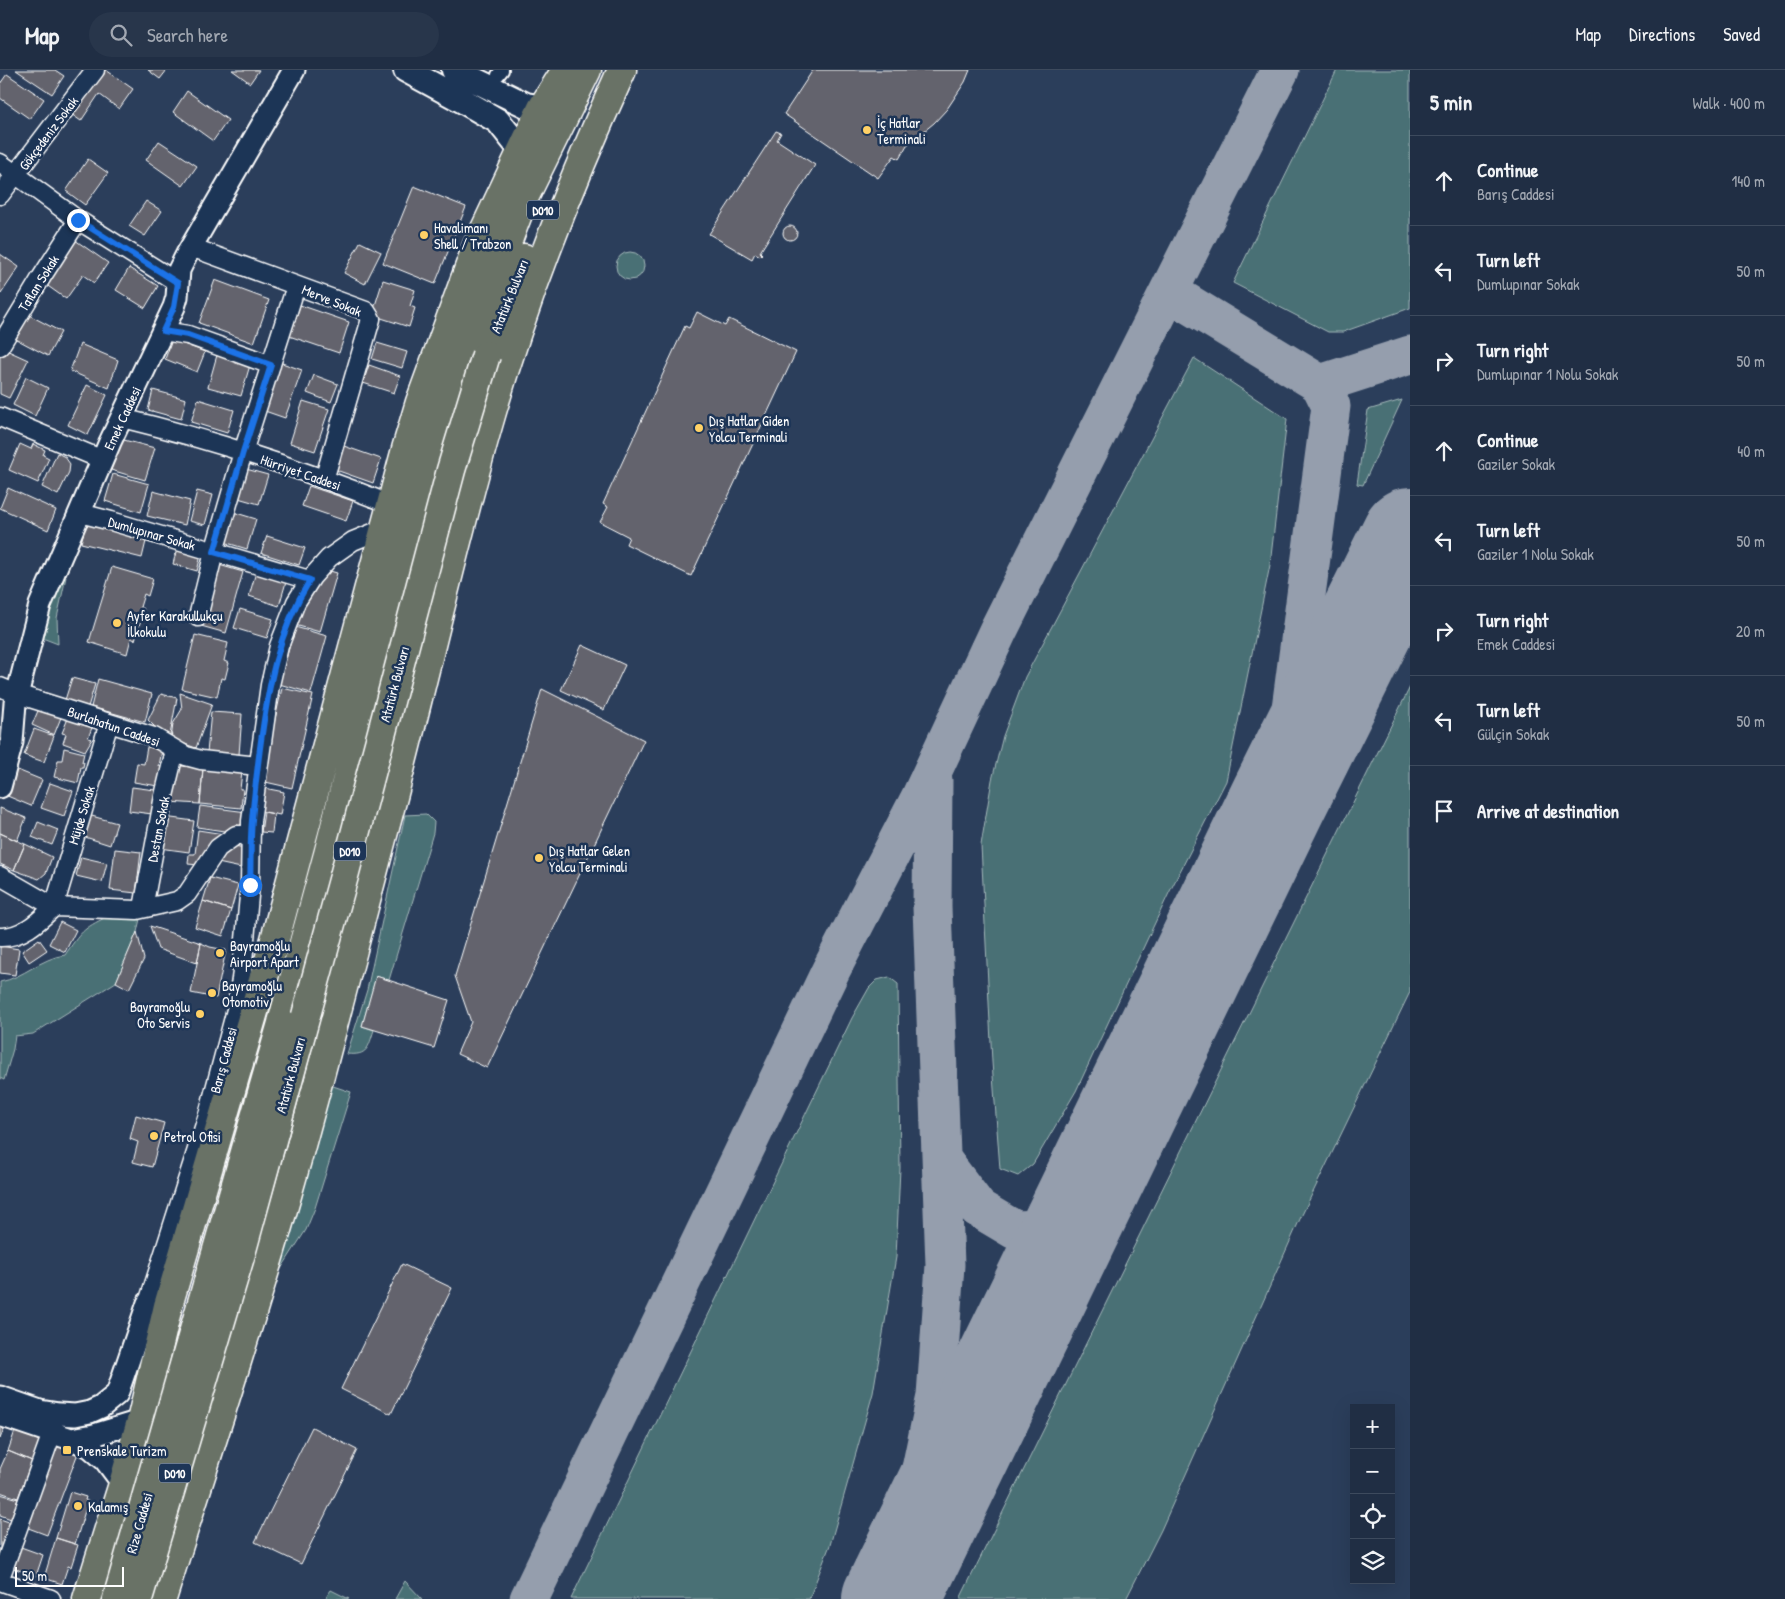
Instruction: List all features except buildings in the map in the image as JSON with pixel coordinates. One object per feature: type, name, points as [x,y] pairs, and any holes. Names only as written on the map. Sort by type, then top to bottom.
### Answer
[{"type":"highway","points":[[87,1599],[141,1421],[150,1384],[160,1313],[271,952],[409,439],[431,372],[477,246],[542,108],[566,70]]},
{"type":"highway","name":"Atatürk Bulvarı","points":[[476,353],[524,198],[586,70]]},
{"type":"highway","name":"Atatürk Bulvarı","points":[[202,1330],[315,901],[418,497],[476,353],[547,200],[611,70]]},
{"type":"highway","points":[[162,1599],[289,1189],[400,770],[454,546],[492,411],[534,281],[622,70]]},
{"type":"highway","name":"Rize Caddesi","points":[[117,1599],[202,1330]]},
{"type":"highway","name":"Rize Caddesi","points":[[138,1599],[202,1330]]},
{"type":"highway","points":[[150,1384],[159,1398],[175,1408]]},
{"type":"main road","points":[[406,70],[498,121],[521,150]]},
{"type":"main road","points":[[454,70],[526,104],[542,108]]},
{"type":"street","name":"Gökçedeniz Sokak","points":[[0,195],[95,70]]},
{"type":"street","name":"Emek Caddesi","points":[[0,787],[12,742],[8,691],[40,605],[103,460],[174,307],[179,270],[294,70]]},
{"type":"street","points":[[0,163],[78,220],[178,283]]},
{"type":"street","name":"Taflan Sokak","points":[[0,346],[78,220]]},
{"type":"street","name":"Merve Sokak","points":[[191,247],[366,311],[371,319],[324,480]]},
{"type":"street","points":[[198,617],[214,552],[243,452],[296,286]]},
{"type":"street","points":[[163,331],[188,335],[271,365]]},
{"type":"street","points":[[0,417],[103,460]]},
{"type":"street","name":"Hürriyet Caddesi","points":[[122,418],[243,452],[324,480],[388,516]]},
{"type":"street","name":"Dumlupınar Sokak","points":[[80,513],[111,520],[310,580]]},
{"type":"street","name":"Barış Caddesi","points":[[160,1313],[208,1115],[237,1006],[250,885],[251,835],[258,766],[270,685],[279,646],[296,602],[310,580],[329,558],[388,516]]},
{"type":"street","name":"Burlahatun Caddesi","points":[[8,691],[154,737],[186,756],[201,760],[258,766]]},
{"type":"street","name":"Müjde Sokak","points":[[54,907],[109,723]]},
{"type":"street","name":"Destan Sokak","points":[[144,908],[164,796],[175,750]]},
{"type":"street","points":[[0,876],[54,907],[115,910],[144,908],[176,901],[187,894],[218,848],[236,835],[251,835]]},
{"type":"street","points":[[0,937],[8,937],[19,933],[42,920],[54,907]]},
{"type":"street","points":[[160,1313],[202,1330],[250,1318]]},
{"type":"street","points":[[160,1313],[180,1315],[202,1330]]},
{"type":"street","points":[[0,1397],[40,1411],[74,1415],[90,1412],[101,1407],[117,1394],[160,1313]]},
{"type":"street","points":[[62,1436],[94,1435],[141,1421],[228,1388]]},
{"type":"street","points":[[0,1415],[90,1447],[105,1460],[123,1484]]},
{"type":"street","points":[[50,1599],[0,1580],[62,1436]]},
{"type":"green space","points":[[1337,70],[1410,70],[1410,308],[1343,332],[1328,332],[1233,283]]},
{"type":"green space","points":[[630,252],[640,256],[644,266],[640,276],[630,280],[620,276],[616,266],[620,256]]},
{"type":"green space","points":[[1194,358],[1287,419],[1270,565],[1226,781],[1169,893],[1076,1091],[1033,1164],[1018,1176],[1000,1169],[992,1062],[981,845],[992,780],[1003,736],[1025,677]]},
{"type":"green space","points":[[1402,400],[1363,485],[1357,484],[1368,410]]},
{"type":"green space","points":[[55,574],[66,577],[57,618],[58,644],[32,634]]},
{"type":"green space","points":[[1410,687],[1410,992],[1300,1219],[1161,1530],[1126,1599],[960,1599]]},
{"type":"green space","points":[[426,814],[434,822],[433,833],[389,980],[376,976],[362,1026],[374,1030],[368,1046],[363,1052],[347,1054],[367,990],[405,815]]},
{"type":"green space","points":[[107,917],[140,919],[137,932],[116,982],[33,1034],[15,1036],[4,1080],[0,1078],[0,982],[16,977],[48,960],[65,955],[83,932],[92,924]]},
{"type":"green space","points":[[889,977],[898,984],[900,1168],[896,1257],[873,1393],[830,1545],[809,1599],[571,1599],[852,1018],[869,988],[877,980]]},
{"type":"green space","points":[[330,1085],[351,1092],[315,1208],[306,1230],[279,1272]]},
{"type":"green space","points":[[405,1581],[422,1599],[395,1599]]},
{"type":"green space","points":[[331,1590],[349,1599],[325,1599]]},
{"type":"taxiway","points":[[529,1599],[831,970],[920,798],[998,631],[1280,70]]},
{"type":"taxiway","points":[[1169,292],[1320,384],[1410,355]]},
{"type":"taxiway","points":[[1279,799],[1331,406],[1320,384]]},
{"type":"taxiway","points":[[885,1599],[915,1498],[936,1396],[945,1265],[932,907],[933,780]]},
{"type":"taxiway","points":[[942,1160],[978,1208],[1015,1230],[1043,1229],[1081,1209]]},
{"type":"runway","points":[[891,1599],[1279,799],[1410,536]]},
{"type":"place","name":"İç Hatlar Terminali","points":[[867,130]]},
{"type":"place","name":"Havalimanı Shell / Trabzon","points":[[424,235]]},
{"type":"place","name":"Dış Hatlar Giden Yolcu Terminali","points":[[699,428]]},
{"type":"place","name":"Ayfer Karakullukçu İlkokulu","points":[[117,623]]},
{"type":"place","name":"Dış Hatlar Gelen Yolcu Terminali","points":[[539,858]]},
{"type":"place","name":"Bayramoğlu Airport Apart","points":[[220,953]]},
{"type":"place","name":"Bayramoğlu Otomotiv","points":[[212,993]]},
{"type":"place","name":"Bayramoğlu Oto Servis","points":[[200,1014]]},
{"type":"place","name":"Petrol Ofisi","points":[[154,1136]]},
{"type":"place","name":"Prenskale Turizm","points":[[67,1450]]},
{"type":"place","name":"Kalamış","points":[[78,1506]]},
{"type":"route","points":[[78,220],[178,283],[174,307],[163,331],[188,335],[271,365],[214,552],[310,580],[296,602],[285,629],[270,685],[251,821],[250,885]]}]
